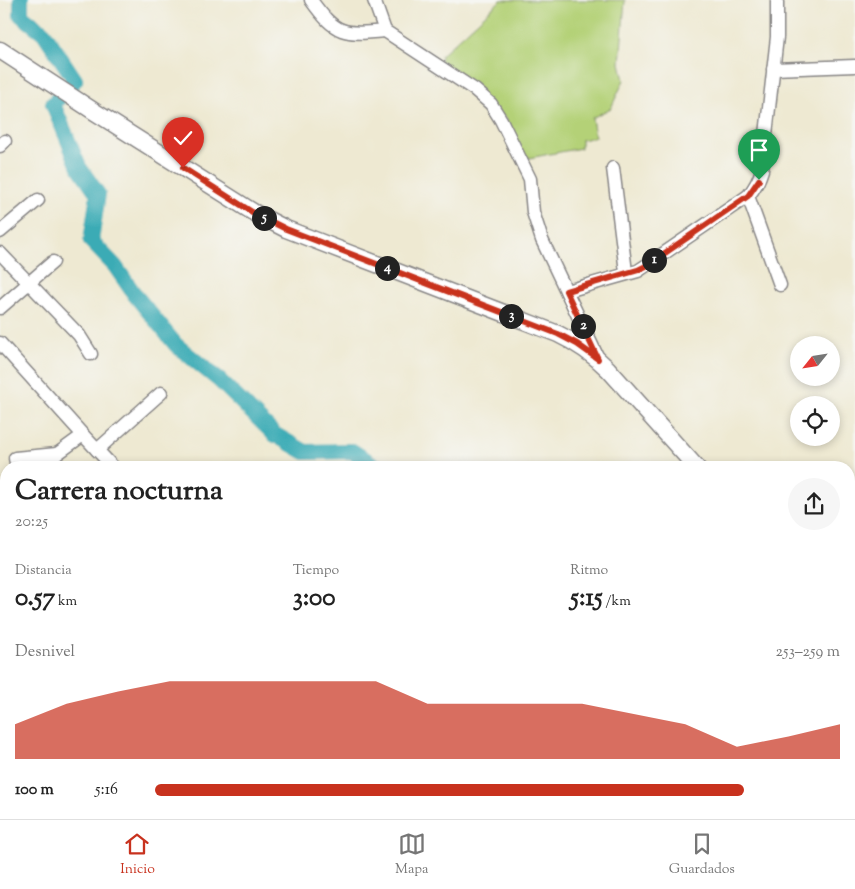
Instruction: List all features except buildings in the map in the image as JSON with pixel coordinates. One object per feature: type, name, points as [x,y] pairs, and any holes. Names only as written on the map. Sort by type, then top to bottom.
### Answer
[{"type":"main road","points":[[0,50],[252,212],[286,229],[558,334],[577,344],[598,359],[691,461]]},
{"type":"street","points":[[311,0],[320,13],[339,30],[356,34],[385,31]]},
{"type":"street","points":[[374,0],[385,31],[475,90],[491,104],[501,120],[530,179],[533,212],[542,240],[598,359]]},
{"type":"street","points":[[566,291],[646,266],[748,196],[759,180],[762,170],[777,37],[776,0]]},
{"type":"street","points":[[773,69],[855,66]]},
{"type":"street","points":[[613,168],[626,272]]},
{"type":"street","points":[[748,196],[780,285]]},
{"type":"street","points":[[0,232],[38,200]]},
{"type":"street","points":[[0,252],[79,335],[91,354]]},
{"type":"street","points":[[0,308],[53,262]]},
{"type":"street","points":[[0,344],[108,461]]},
{"type":"street","points":[[97,450],[161,393]]},
{"type":"street","points":[[50,461],[83,435]]},
{"type":"street","points":[[16,461],[15,458],[57,454]]},
{"type":"green space","points":[[501,0],[625,0],[620,63],[624,80],[611,108],[592,118],[595,137],[581,140],[581,148],[524,159],[506,119],[440,63],[441,55]]},
{"type":"waterway","points":[[21,0],[21,15],[44,33],[75,80],[53,104],[79,167],[98,194],[91,241],[115,266],[135,295],[176,345],[219,380],[274,434],[305,452],[352,451],[368,461]]},
{"type":"route","points":[[183,168],[252,212],[286,229],[558,334],[577,344],[598,359],[566,291],[646,266],[748,196],[759,180]]}]
